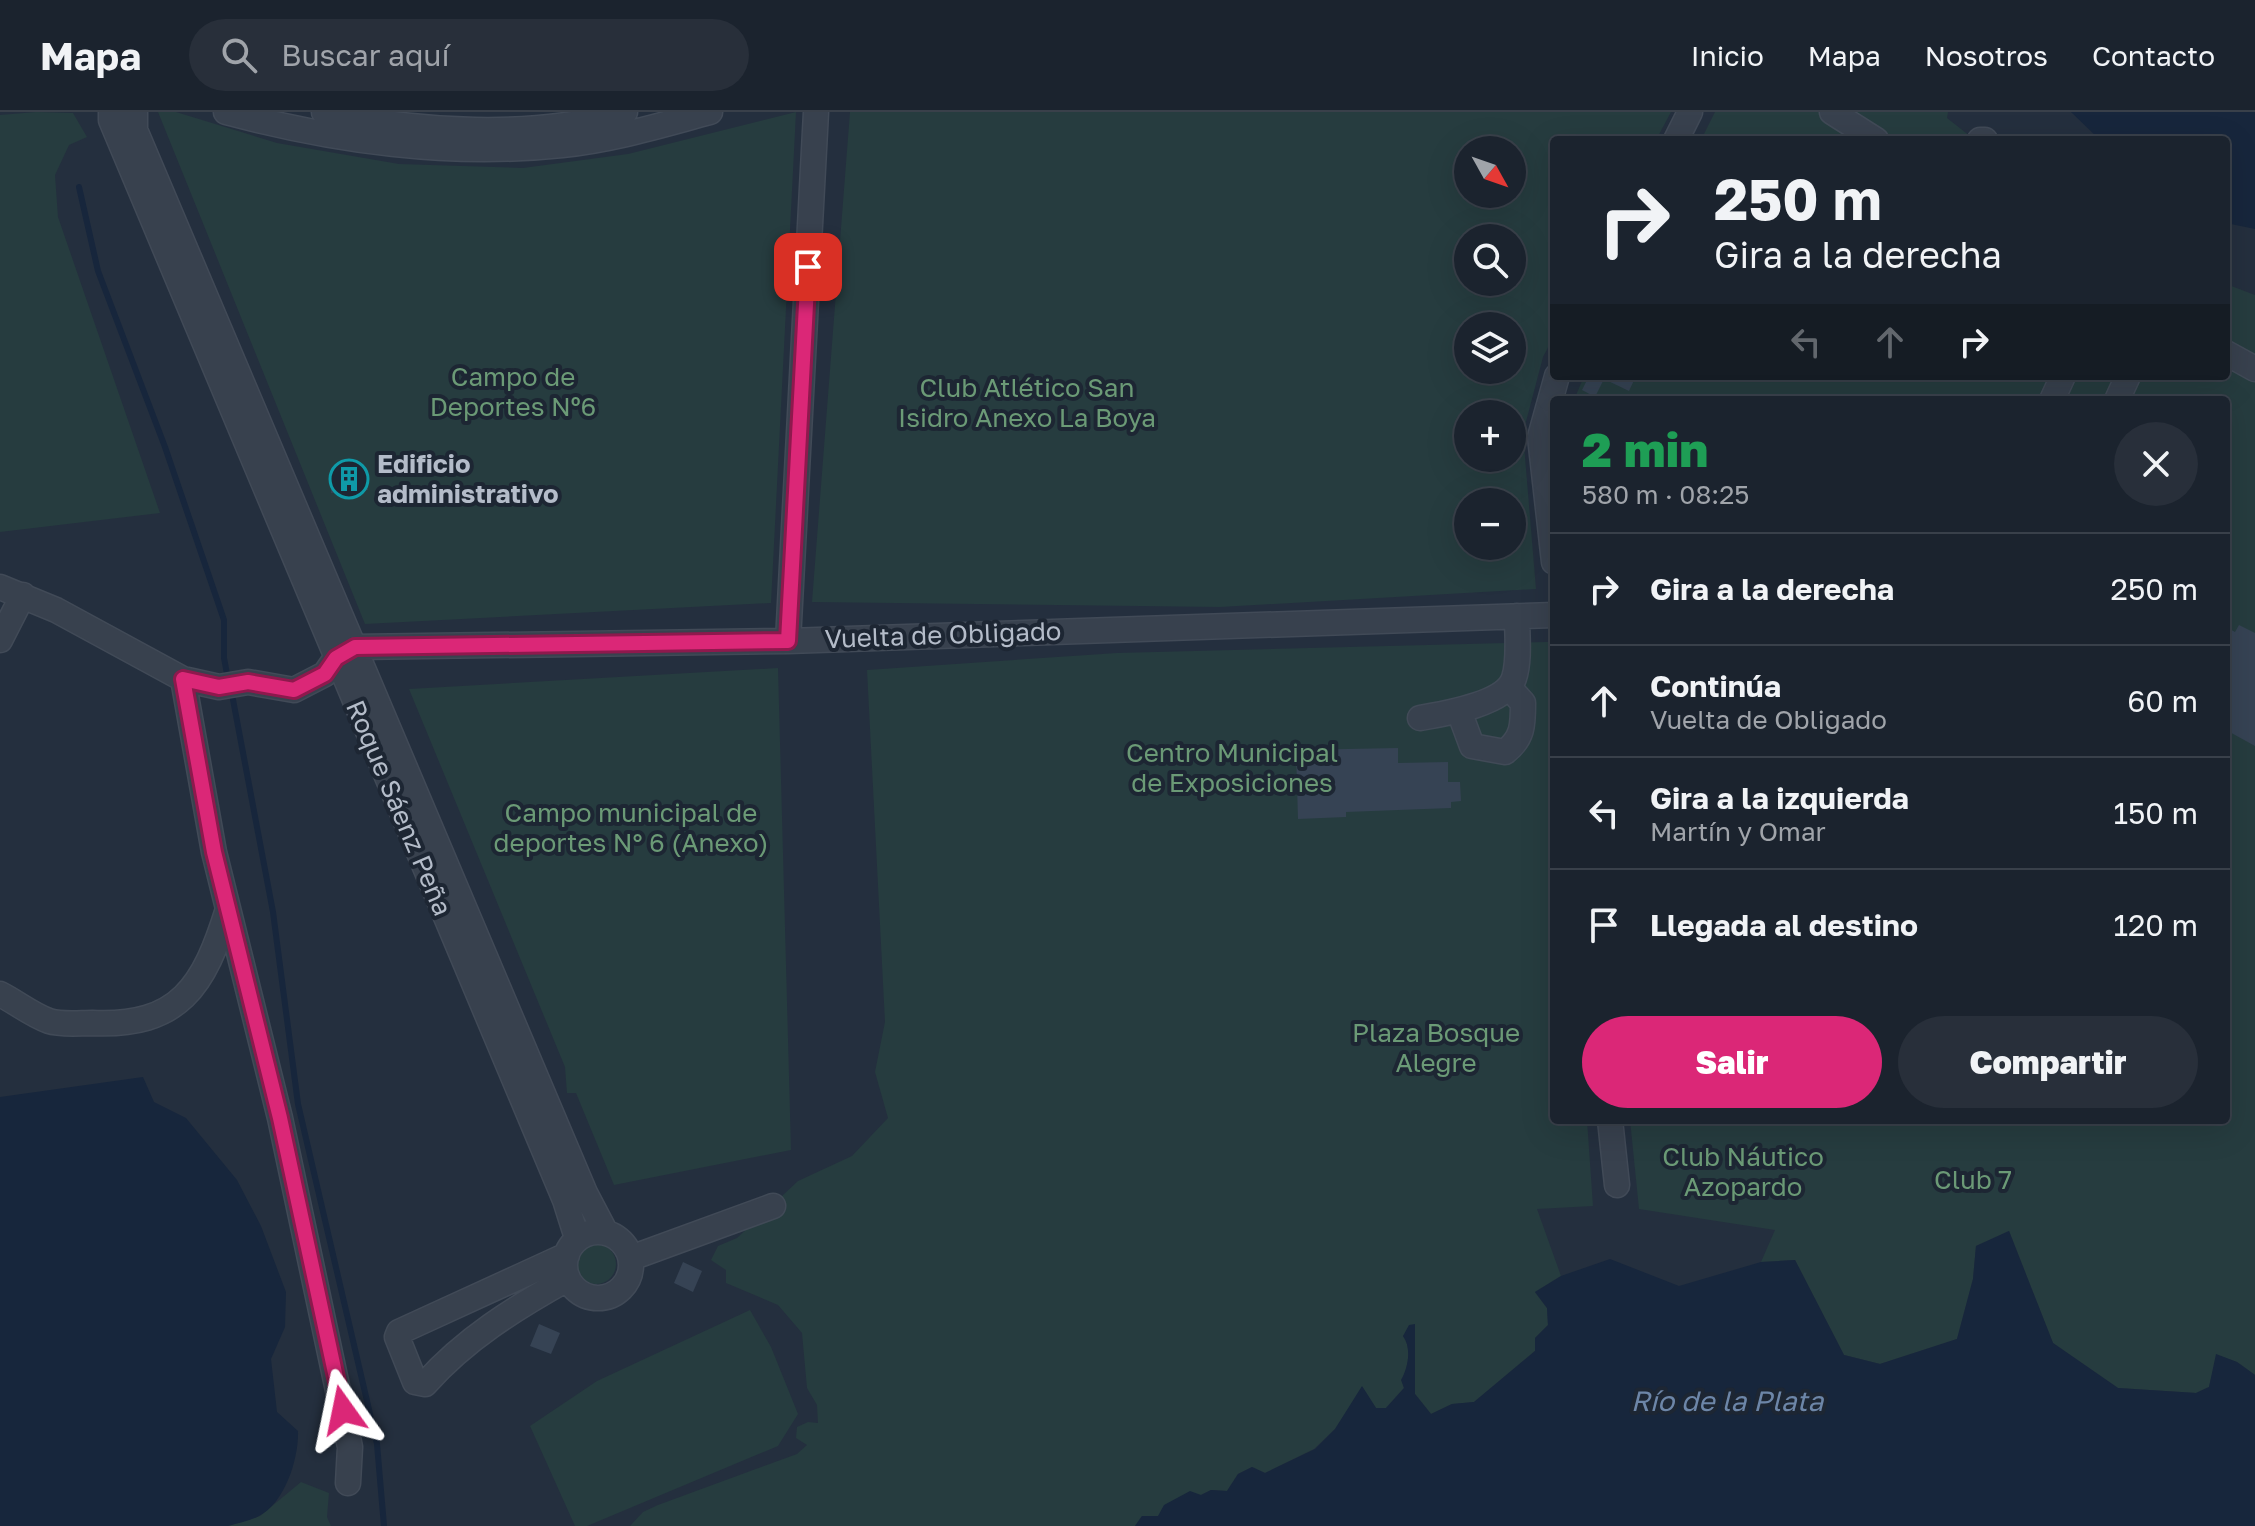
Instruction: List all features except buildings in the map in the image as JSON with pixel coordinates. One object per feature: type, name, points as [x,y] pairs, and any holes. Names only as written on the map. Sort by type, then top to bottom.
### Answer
[{"type":"street","name":"Roque Sáenz Peña","points":[[111,112],[111,120],[129,164],[585,1193],[606,1233],[625,1245],[631,1258]]},
{"type":"street","name":"Roque Sáenz Peña","points":[[135,112],[135,130],[565,1200],[570,1257]]},
{"type":"street","points":[[226,112],[279,126],[389,145],[478,150],[563,145],[631,134],[710,112]]},
{"type":"street","points":[[324,112],[373,123],[515,131],[625,112]]},
{"type":"street","points":[[788,641],[816,112]]},
{"type":"street","points":[[1678,136],[1690,112]]},
{"type":"street","points":[[1832,112],[1870,136]]},
{"type":"street","points":[[2230,355],[2255,369]]},
{"type":"street","points":[[1550,401],[1540,437],[1550,526]]},
{"type":"street","points":[[0,587],[23,595],[183,679],[219,687],[248,682],[294,690],[325,674],[346,652]]},
{"type":"street","points":[[0,640],[23,595]]},
{"type":"street","name":"Vuelta de Obligado","points":[[346,652],[788,641],[1550,615]]},
{"type":"street","points":[[1420,718],[1459,711],[1509,687],[1515,678],[1517,616]]},
{"type":"street","points":[[183,679],[214,852],[280,1118],[348,1435],[348,1483]]},
{"type":"street","points":[[1459,711],[1472,746],[1505,752],[1515,744],[1523,729],[1523,703],[1509,687]]},
{"type":"street","points":[[0,994],[50,1022],[104,1024],[157,1017],[186,995],[213,958],[228,908]]},
{"type":"street","points":[[1610,1124],[1617,1185]]},
{"type":"street","points":[[570,1257],[579,1293],[596,1299],[614,1294],[625,1285],[631,1258],[773,1206]]},
{"type":"street","points":[[570,1257],[399,1332],[397,1337],[415,1382],[425,1384],[448,1358],[513,1309],[570,1257],[606,1233]]},
{"type":"green space","name":"Campo de Deportes Nº6","points":[[158,112],[176,112],[277,143],[399,164],[523,168],[628,154],[796,112],[771,603],[365,624]]},
{"type":"green space","name":"Club Atlético San Isidro Anexo La Boya","points":[[850,112],[1671,112],[1658,136],[1550,136],[1550,344],[1543,357],[1526,422],[1526,400],[1454,400],[1454,472],[1526,472],[1526,469],[1536,589],[1220,607],[812,602]]},
{"type":"green space","points":[[1715,112],[1948,112],[1947,118],[1970,136],[1703,136]]},
{"type":"green space","points":[[73,113],[87,137],[69,145],[55,175],[58,217],[160,513],[0,532],[0,115]]},
{"type":"green space","points":[[2230,286],[2255,295],[2255,1375],[2237,1362],[2217,1355],[2209,1387],[2196,1393],[2118,1388],[2053,1343],[2009,1231],[1976,1246],[1973,1279],[1957,1339],[1880,1364],[1844,1355],[1795,1260],[1761,1262],[1775,1230],[1639,1209],[1630,1124],[2230,1124],[2230,396],[1576,396],[1582,380],[2230,380]]},
{"type":"green space","points":[[1548,642],[1550,1124],[1587,1124],[1593,1206],[1537,1209],[1561,1276],[1535,1292],[1547,1308],[1548,1325],[1535,1338],[1535,1351],[1474,1402],[1452,1404],[1431,1414],[1415,1394],[1415,1325],[1403,1336],[1408,1352],[1402,1380],[1404,1388],[1386,1408],[1376,1408],[1363,1388],[1335,1429],[1314,1449],[1265,1473],[1252,1467],[1238,1474],[1227,1491],[1211,1490],[1158,1516],[1142,1516],[1135,1526],[630,1526],[643,1512],[658,1505],[797,1454],[807,1445],[796,1438],[797,1427],[808,1422],[818,1423],[817,1405],[807,1388],[802,1333],[778,1305],[726,1283],[726,1270],[711,1260],[718,1246],[737,1238],[798,1181],[852,1156],[888,1118],[875,1072],[885,1022],[867,670],[1117,653]]},
{"type":"green space","name":"Campo municipal de deportes N° 6 (Anexo)","points":[[778,668],[791,1150],[614,1185],[576,1093],[567,1093],[565,1067],[409,689]]},
{"type":"green space","points":[[596,1244],[610,1250],[616,1264],[610,1278],[596,1284],[582,1278],[576,1264],[582,1250]]},
{"type":"green space","points":[[750,1310],[771,1347],[798,1414],[778,1446],[587,1526],[575,1526],[530,1426],[597,1381]]},
{"type":"green space","points":[[301,1482],[329,1493],[327,1517],[331,1526],[228,1526],[260,1516]]},
{"type":"water","points":[[2071,112],[2255,112],[2255,229],[2230,224],[2230,136],[2096,136]]},
{"type":"water","points":[[143,1077],[154,1102],[186,1118],[237,1180],[261,1226],[286,1292],[285,1327],[271,1359],[277,1412],[298,1431],[289,1479],[268,1510],[255,1518],[228,1526],[0,1526],[0,1097]]},
{"type":"water","name":"Río de la Plata","points":[[2009,1231],[2053,1343],[2118,1388],[2196,1393],[2209,1387],[2216,1354],[2237,1362],[2255,1375],[2255,1526],[1135,1526],[1142,1516],[1158,1516],[1164,1505],[1190,1491],[1201,1495],[1211,1490],[1227,1491],[1238,1474],[1252,1467],[1265,1473],[1315,1449],[1335,1429],[1362,1386],[1376,1408],[1386,1408],[1404,1388],[1401,1380],[1406,1370],[1408,1352],[1403,1336],[1409,1325],[1415,1324],[1415,1394],[1431,1414],[1452,1404],[1474,1402],[1535,1351],[1535,1338],[1548,1325],[1547,1308],[1535,1292],[1561,1276],[1610,1259],[1679,1286],[1761,1262],[1795,1260],[1844,1355],[1880,1364],[1957,1339],[1973,1279],[1976,1246]]},
{"type":"waterway","points":[[79,187],[98,271],[165,447],[224,620],[224,658],[228,679]]},
{"type":"waterway","points":[[231,689],[273,912],[298,1104],[377,1444],[384,1526]]},
{"type":"place","name":"Edificio administrativo","points":[[349,479]]},
{"type":"route","points":[[343,1410],[280,1118],[214,852],[183,679],[219,687],[248,682],[294,690],[325,674],[336,658],[355,647],[788,641],[808,267]]},
{"type":"park label","name":"Centro Municipal de Exposiciones","points":[[1232,768]]},
{"type":"park label","name":"Plaza Bosque Alegre","points":[[1436,1048]]},
{"type":"park label","name":"Club Náutico Azopardo","points":[[1743,1172]]},
{"type":"park label","name":"Club 7","points":[[1973,1180]]}]
